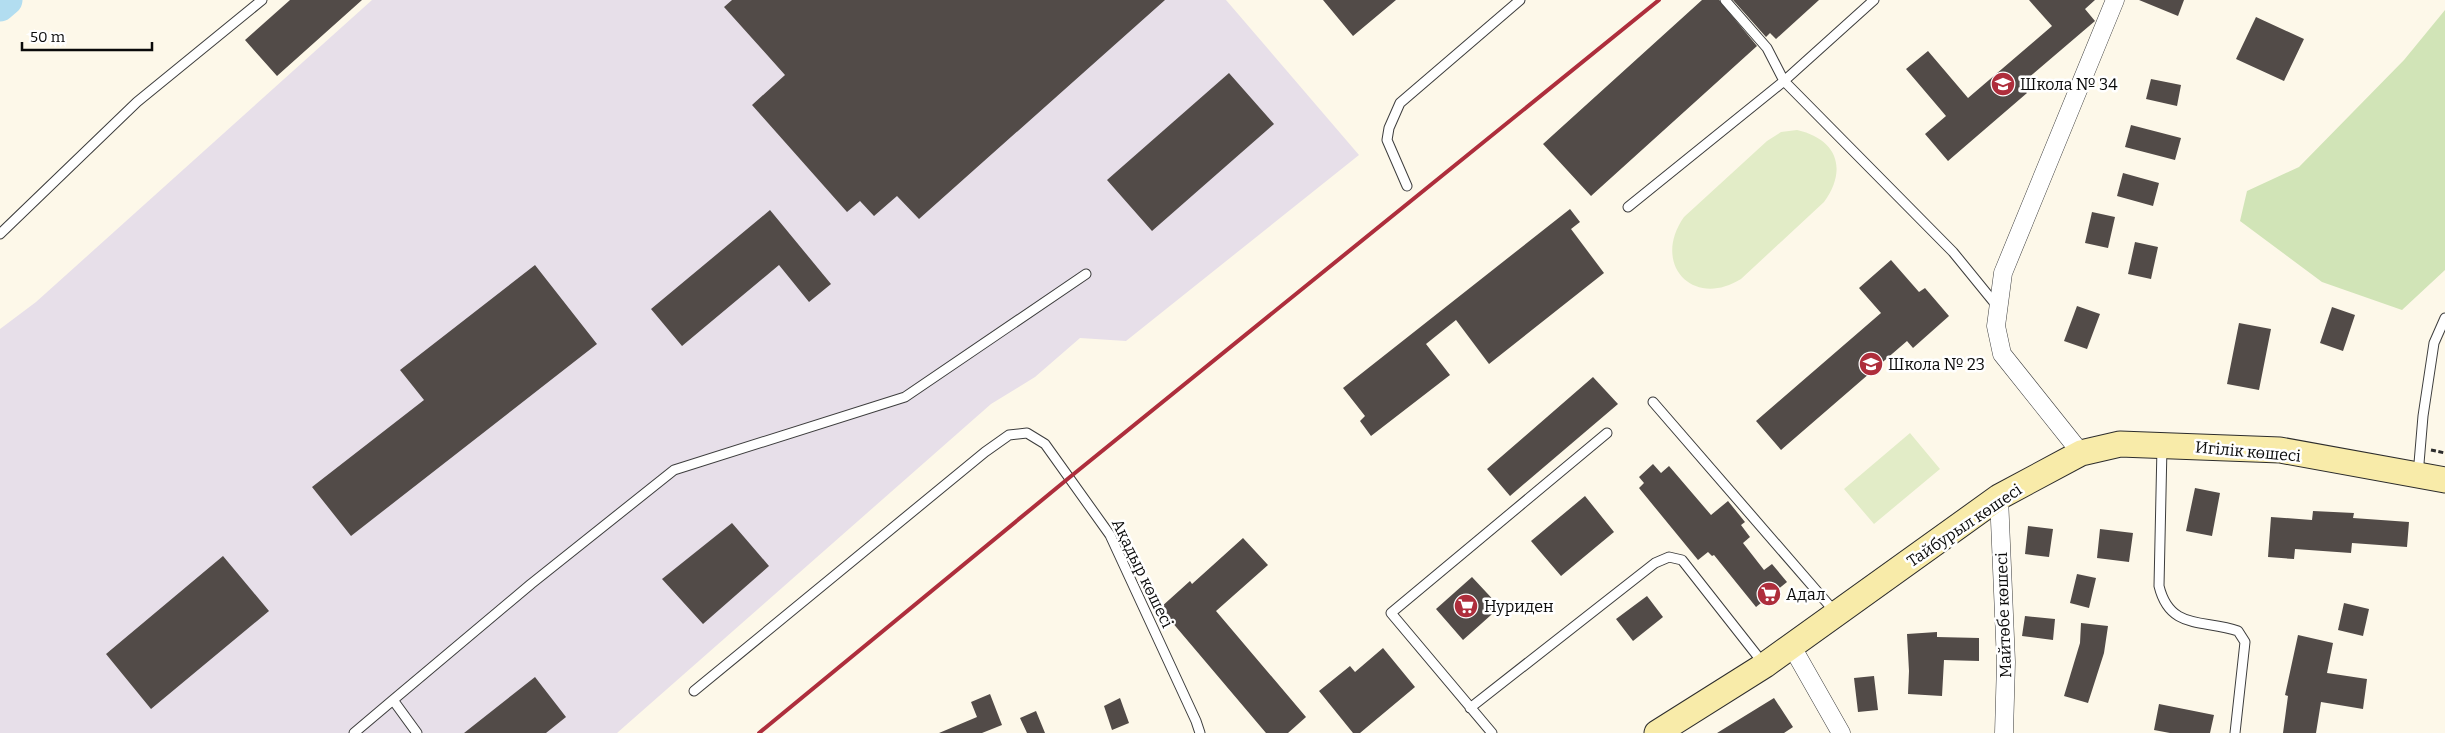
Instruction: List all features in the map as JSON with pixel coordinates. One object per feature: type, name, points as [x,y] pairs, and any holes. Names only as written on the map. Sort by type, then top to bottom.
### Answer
[{"type":"main road","name":"Игілік көшесі","points":[[2081,452],[2120,444],[2162,444],[2280,450],[2445,480]]},
{"type":"main road","name":"Тайбурыл көшесі","points":[[1657,733],[1765,665],[1999,497],[2081,452]]},
{"type":"street","points":[[2081,452],[2002,354],[1996,326],[1997,306],[2003,273],[2115,0]]},
{"type":"street","name":"Майтөбе көшесі","points":[[1999,497],[2006,662],[2004,733]]},
{"type":"street","points":[[1791,646],[1841,733]]},
{"type":"lane","points":[[0,234],[137,102],[262,0]]},
{"type":"lane","points":[[1407,186],[1387,140],[1389,128],[1400,103],[1520,0]]},
{"type":"lane","points":[[1725,0],[1767,48],[1784,81],[1953,252],[1997,306]]},
{"type":"lane","points":[[1628,207],[1784,81],[1874,0]]},
{"type":"lane","points":[[354,733],[531,584],[674,470],[905,398],[1086,274]]},
{"type":"lane","points":[[2418,475],[2423,416],[2434,343],[2445,318]]},
{"type":"lane","points":[[1653,402],[1836,614]]},
{"type":"lane","name":"Ақадыр көшесі","points":[[694,691],[985,452],[1009,435],[1027,433],[1045,444],[1110,535],[1200,733]]},
{"type":"lane","points":[[1492,733],[1391,613],[1607,433]]},
{"type":"lane","points":[[2162,444],[2159,586],[2162,598],[2167,608],[2180,618],[2238,630],[2245,642],[2235,733]]},
{"type":"lane","points":[[1470,708],[1655,563],[1669,557],[1682,560],[1765,665]]},
{"type":"lane","points":[[393,700],[417,733]]},
{"type":"shaded area","points":[[372,0],[1226,0],[1359,155],[1126,341],[1080,338],[1035,377],[991,404],[617,733],[0,733],[0,329],[36,302]]},
{"type":"green space","points":[[2445,10],[2445,270],[2402,310],[2322,282],[2240,221],[2247,191],[2299,167],[2404,60]]},
{"type":"green space","points":[[1797,130],[1811,134],[1821,140],[1835,157],[1837,167],[1836,178],[1824,202],[1741,279],[1723,287],[1707,289],[1693,285],[1682,277],[1675,265],[1672,251],[1675,234],[1684,217],[1767,141],[1781,132]]},
{"type":"green space","points":[[1910,433],[1940,469],[1874,524],[1844,489]]},
{"type":"building","points":[[290,0],[362,0],[277,76],[245,40]]},
{"type":"building","points":[[732,0],[1165,0],[919,219],[897,196],[874,216],[860,201],[847,212],[752,105],[785,75],[724,7]]},
{"type":"building","points":[[1323,0],[1396,0],[1353,36]]},
{"type":"building","points":[[1702,0],[1719,0],[1757,46],[1591,196],[1543,144]]},
{"type":"building","points":[[1733,0],[1819,0],[1776,39],[1770,33],[1766,37]]},
{"type":"building","points":[[2029,0],[2095,0],[2085,9],[2095,21],[2020,85],[2027,93],[1948,161],[1925,134],[1946,116],[1906,69],[1928,51],[1968,98],[2052,26]]},
{"type":"building","points":[[2139,0],[2184,0],[2178,16]]},
{"type":"building","points":[[2256,17],[2304,39],[2284,81],[2236,59]]},
{"type":"building","points":[[1229,73],[1274,124],[1152,231],[1107,180]]},
{"type":"building","points":[[2151,79],[2181,85],[2177,106],[2146,99]]},
{"type":"building","points":[[2131,125],[2181,138],[2175,160],[2125,147]]},
{"type":"building","points":[[2123,173],[2159,183],[2153,206],[2117,196]]},
{"type":"building","points":[[1570,209],[1580,222],[1571,229],[1604,273],[1489,364],[1456,320],[1426,344],[1450,375],[1371,436],[1360,421],[1365,416],[1343,388]]},
{"type":"building","points":[[770,210],[831,284],[809,302],[779,265],[682,346],[651,309]]},
{"type":"building","points":[[2092,212],[2115,217],[2108,248],[2085,243]]},
{"type":"building","points":[[2135,242],[2158,247],[2151,279],[2128,274]]},
{"type":"building","points":[[1891,260],[1919,292],[1925,288],[1949,316],[1913,348],[1907,341],[1781,450],[1756,421],[1881,313],[1859,288]]},
{"type":"building","points":[[535,265],[597,344],[351,536],[312,487],[424,400],[400,370]]},
{"type":"building","points":[[2077,306],[2100,314],[2087,349],[2064,341]]},
{"type":"building","points":[[2332,307],[2355,315],[2343,351],[2320,343]]},
{"type":"building","points":[[2239,323],[2271,329],[2259,390],[2227,384]]},
{"type":"building","points":[[1593,377],[1618,404],[1510,496],[1487,469]]},
{"type":"building","points":[[1653,464],[1661,473],[1669,466],[1711,515],[1728,501],[1745,522],[1741,525],[1750,537],[1743,543],[1764,570],[1772,564],[1787,582],[1756,607],[1714,555],[1712,556],[1708,552],[1698,560],[1639,488],[1644,483],[1639,477]]},
{"type":"building","points":[[2195,488],[2220,493],[2212,536],[2186,531]]},
{"type":"building","points":[[1585,496],[1614,532],[1561,576],[1531,541]]},
{"type":"building","points":[[2313,511],[2354,513],[2353,518],[2409,522],[2407,547],[2352,543],[2351,553],[2295,549],[2294,559],[2268,557],[2271,517],[2312,520]]},
{"type":"building","points":[[732,523],[769,566],[703,624],[662,579]]},
{"type":"building","points":[[2028,526],[2053,529],[2049,557],[2025,554]]},
{"type":"building","points":[[2100,529],[2133,533],[2129,562],[2097,558]]},
{"type":"building","points":[[1243,538],[1268,565],[1216,611],[1306,717],[1288,733],[1266,733],[1160,608],[1190,581],[1192,584]]},
{"type":"building","points":[[223,556],[269,611],[151,709],[106,654]]},
{"type":"building","points":[[2077,574],[2096,578],[2089,608],[2070,603]]},
{"type":"building","points":[[1472,577],[1500,607],[1463,640],[1436,609]]},
{"type":"building","points":[[1647,596],[1663,617],[1633,641],[1616,619]]},
{"type":"building","points":[[2344,603],[2369,609],[2363,636],[2338,630]]},
{"type":"building","points":[[2025,616],[2055,619],[2053,640],[2022,636]]},
{"type":"building","points":[[2081,623],[2108,626],[2104,653],[2088,703],[2064,696],[2080,643]]},
{"type":"building","points":[[1937,632],[1937,637],[1979,638],[1979,661],[1944,660],[1942,696],[1908,694],[1907,634]]},
{"type":"building","points":[[2298,635],[2333,643],[2327,673],[2367,679],[2363,709],[2321,702],[2316,733],[2283,733],[2288,696],[2285,695]]},
{"type":"building","points":[[1383,648],[1415,687],[1360,733],[1353,733],[1319,691],[1350,666],[1355,672]]},
{"type":"building","points":[[1874,676],[1878,710],[1858,712],[1854,678]]},
{"type":"building","points":[[535,677],[566,717],[546,733],[464,733]]},
{"type":"building","points":[[990,694],[1002,725],[982,733],[939,733],[977,717],[971,702]]},
{"type":"building","points":[[1120,698],[1129,723],[1112,730],[1104,706]]},
{"type":"building","points":[[1774,698],[1793,727],[1784,733],[1717,733]]},
{"type":"building","points":[[2159,704],[2214,715],[2210,733],[2170,733],[2154,730]]},
{"type":"building","points":[[1036,711],[1045,733],[1027,733],[1020,718]]},
{"type":"waterway","points":[[0,6],[7,0]]},
{"type":"railway","points":[[759,733],[1070,477],[1659,0]]},
{"type":"place","name":"Школа № 34","points":[[2003,84]]},
{"type":"place","name":"Школа № 23","points":[[1871,364]]},
{"type":"place","name":"Адал","points":[[1769,594]]},
{"type":"place","name":"Нуриден","points":[[1466,606]]}]
